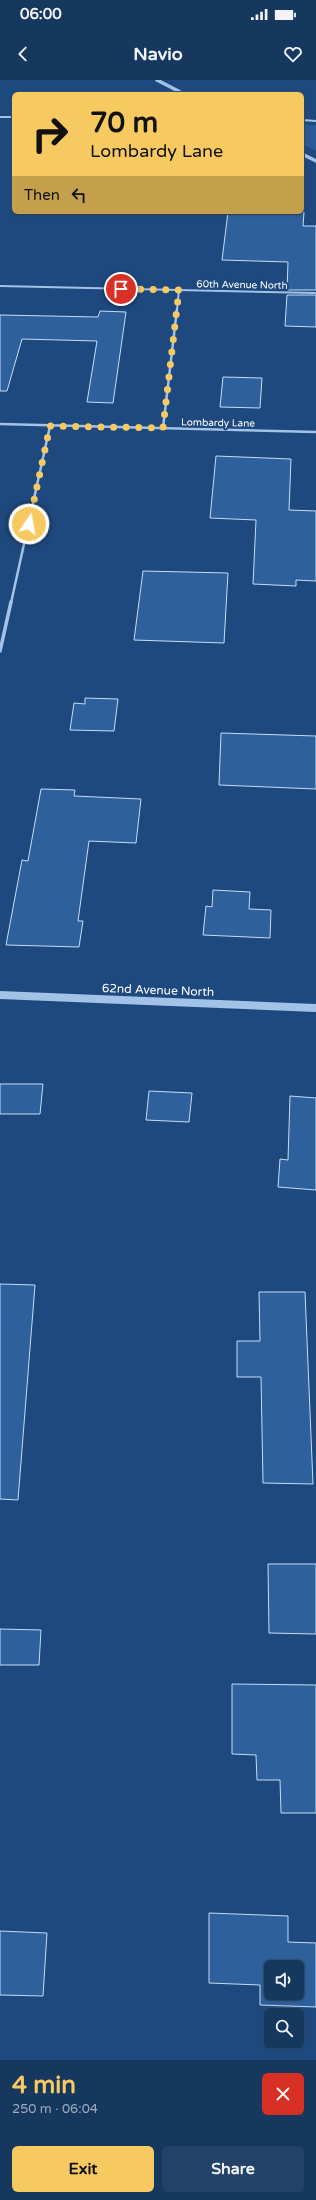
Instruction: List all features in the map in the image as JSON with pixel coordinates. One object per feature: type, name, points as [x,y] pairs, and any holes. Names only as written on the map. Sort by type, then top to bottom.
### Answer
[{"type":"street","points":[[157,80],[180,92]]},
{"type":"street","points":[[0,117],[12,118]]},
{"type":"street","points":[[304,120],[316,121]]},
{"type":"street","points":[[304,155],[316,161]]},
{"type":"street","name":"60th Avenue North","points":[[0,286],[316,293]]},
{"type":"street","points":[[163,428],[179,290]]},
{"type":"street","name":"Lombardy Lane","points":[[0,424],[316,432]]},
{"type":"street","points":[[0,651],[50,426]]},
{"type":"street","name":"62nd Avenue North","points":[[0,995],[316,1008]]},
{"type":"shaded area","points":[[304,125],[316,125],[316,151],[304,145]]},
{"type":"building","points":[[228,214],[304,214],[303,226],[316,226],[316,290],[287,290],[288,262],[222,260]]},
{"type":"building","points":[[287,295],[316,295],[316,327],[285,326]]},
{"type":"building","points":[[100,311],[126,312],[113,403],[87,402],[97,341],[22,339],[7,391],[0,391],[0,315],[98,317]]},
{"type":"building","points":[[223,377],[262,378],[260,408],[220,407]]},
{"type":"building","points":[[216,456],[291,459],[289,510],[316,511],[316,581],[296,580],[296,586],[253,584],[256,520],[210,518]]},
{"type":"building","points":[[143,571],[228,573],[224,643],[134,640]]},
{"type":"building","points":[[85,698],[118,699],[114,731],[70,730],[74,703],[85,704]]},
{"type":"building","points":[[221,733],[316,736],[316,789],[219,785]]},
{"type":"building","points":[[41,789],[75,790],[74,796],[141,799],[136,843],[89,841],[78,921],[83,921],[79,947],[6,945],[22,860],[28,861]]},
{"type":"building","points":[[213,890],[250,892],[249,909],[271,910],[270,938],[203,935],[206,906],[212,907]]},
{"type":"building","points":[[0,1084],[43,1084],[40,1114],[0,1114]]},
{"type":"building","points":[[149,1091],[192,1093],[189,1122],[146,1120]]},
{"type":"building","points":[[290,1096],[316,1098],[316,1190],[278,1187],[280,1159],[288,1160]]},
{"type":"building","points":[[0,1284],[35,1285],[18,1500],[0,1499]]},
{"type":"building","points":[[259,1292],[305,1292],[313,1484],[263,1483],[261,1377],[237,1377],[237,1341],[260,1341]]},
{"type":"building","points":[[268,1564],[316,1564],[316,1634],[269,1633]]},
{"type":"building","points":[[0,1629],[41,1630],[39,1665],[0,1665]]},
{"type":"building","points":[[232,1684],[316,1685],[316,1813],[281,1813],[280,1780],[257,1780],[256,1755],[232,1754]]},
{"type":"building","points":[[209,1913],[288,1916],[288,1942],[316,1943],[316,2007],[260,2005],[260,1985],[209,1983]]},
{"type":"building","points":[[0,1931],[47,1933],[43,1996],[0,1995]]},
{"type":"route","points":[[29,524],[50,426],[163,428],[179,290],[121,289]]}]
